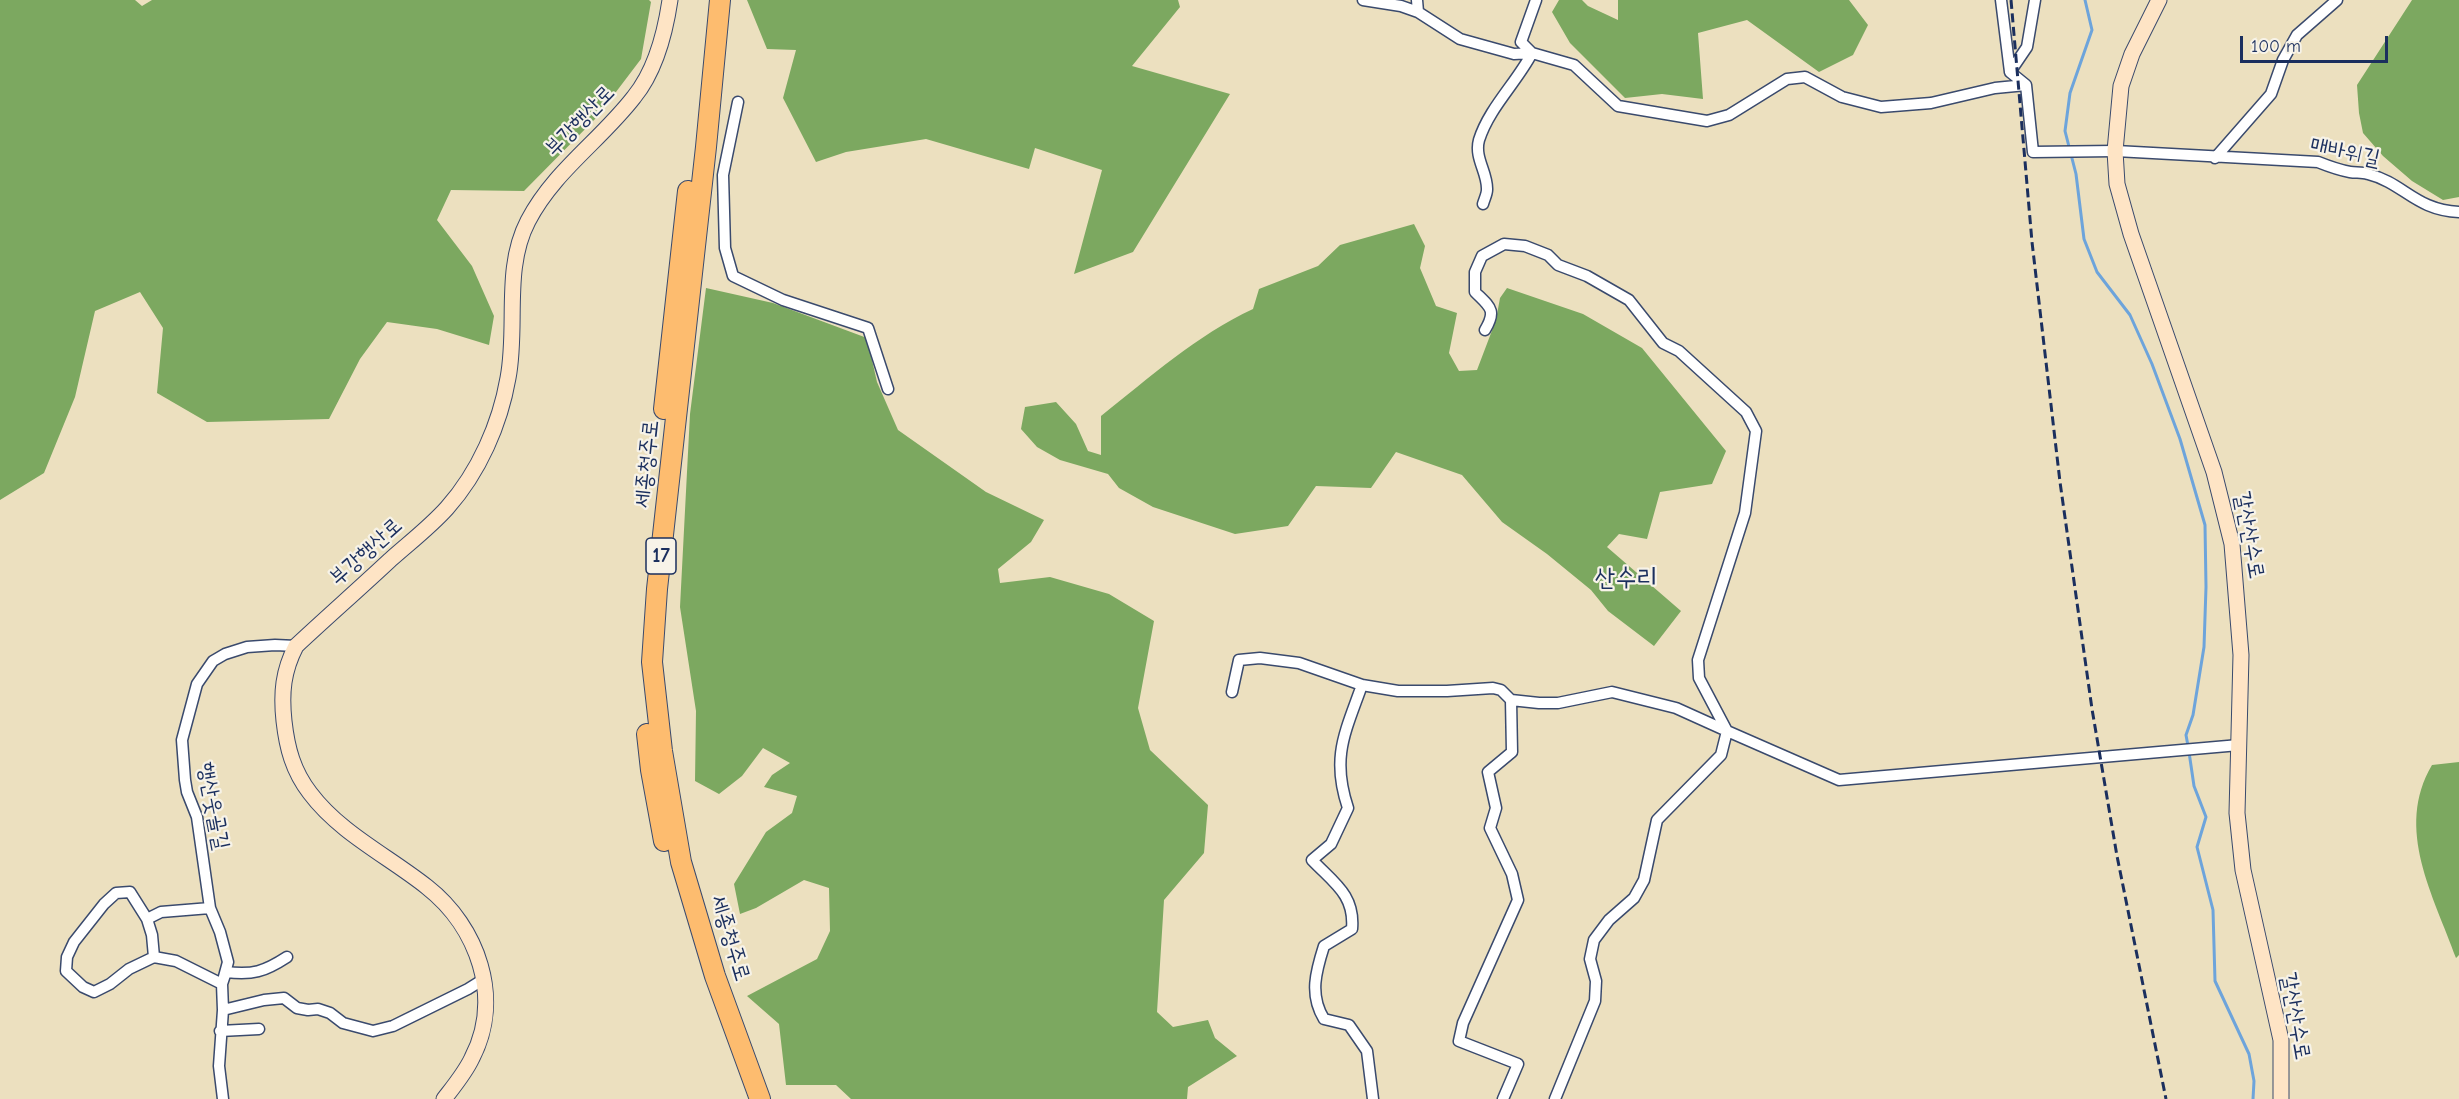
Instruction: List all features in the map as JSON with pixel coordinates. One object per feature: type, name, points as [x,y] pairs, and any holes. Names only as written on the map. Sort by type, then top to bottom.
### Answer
[{"type":"highway","name":"세종청주로","points":[[708,0],[648,555],[642,635],[642,685],[651,770],[667,854],[704,975],[747,1099]]},
{"type":"highway","name":"세종청주로","points":[[720,0],[657,589],[652,662],[662,751],[681,862],[715,976],[760,1099]]},
{"type":"street","name":"부강행산로","points":[[444,1099],[472,1058],[481,1037],[486,1014],[487,995],[484,979],[469,938],[458,918],[443,901],[325,811],[301,780],[292,762],[286,741],[283,678],[296,646],[434,522],[464,487],[492,433],[504,400],[510,369],[513,276],[517,250],[527,223],[558,176],[591,144],[640,90],[657,56],[670,0]]},
{"type":"street","points":[[1363,0],[1401,6],[1418,12],[1460,39],[1514,54],[1532,53],[1575,65],[1618,106],[1707,121],[1729,115],[1787,79],[1805,77],[1842,97],[1881,107],[1931,103],[1995,88],[2026,86]]},
{"type":"street","points":[[1417,0],[1418,12]]},
{"type":"street","points":[[1532,53],[1521,42],[1536,0]]},
{"type":"street","points":[[2001,0],[2010,72],[2026,86]]},
{"type":"street","points":[[2010,72],[2027,47],[2035,0]]},
{"type":"street","name":"갈산산수로","points":[[2159,0],[2132,54],[2121,86],[2116,151],[2117,184],[2131,234],[2214,472],[2232,544],[2241,655],[2237,813],[2243,870],[2280,1040],[2281,1099]]},
{"type":"street","points":[[2215,158],[2271,94],[2283,60],[2296,35],[2337,0]]},
{"type":"street","points":[[1483,204],[1487,190],[1478,150],[1479,140],[1492,112],[1522,73],[1532,53]]},
{"type":"street","name":"매바위길","points":[[2026,86],[2033,152],[2116,151],[2318,162],[2347,172],[2368,174],[2384,180],[2423,204],[2442,211],[2459,212]]},
{"type":"street","points":[[738,102],[723,175],[725,248],[733,276],[783,300],[868,328],[888,389]]},
{"type":"street","points":[[1485,330],[1491,320],[1490,305],[1475,292],[1475,272],[1482,256],[1504,244],[1525,246],[1548,255],[1558,265],[1587,276],[1629,300],[1663,343],[1678,351],[1746,412],[1756,431],[1745,513],[1698,660],[1699,678],[1727,731],[1721,755],[1657,820],[1644,880],[1634,898],[1609,920],[1594,940],[1590,959],[1596,981],[1594,1002],[1555,1099]]},
{"type":"street","name":"행산웃골길","points":[[223,1099],[219,1066],[220,1031],[223,1010],[222,984],[228,962],[220,932],[210,908],[197,817],[185,780],[182,740],[197,684],[213,661],[225,654],[247,647],[296,646]]},
{"type":"street","points":[[1232,692],[1239,660],[1260,658],[1299,663],[1362,685],[1398,691],[1493,688],[1501,690],[1512,700],[1558,703],[1612,692],[1676,708],[1839,780],[2239,745]]},
{"type":"street","points":[[1362,685],[1340,746],[1340,773],[1348,808],[1330,844],[1312,860],[1350,902],[1353,915],[1352,929],[1324,946],[1314,977],[1319,1011],[1324,1019],[1349,1025],[1367,1051],[1373,1099]]},
{"type":"street","points":[[1503,1099],[1518,1064],[1459,1041],[1463,1023],[1518,900],[1512,874],[1490,828],[1496,808],[1488,772],[1512,752],[1512,700]]},
{"type":"street","points":[[154,957],[152,935],[147,919],[130,892],[116,893],[104,904],[74,942],[67,957],[66,971],[83,987],[94,992],[110,984],[129,969],[154,957],[176,961],[222,984]]},
{"type":"street","points":[[147,919],[161,912],[210,908]]},
{"type":"street","points":[[226,972],[240,974],[267,970],[287,957]]},
{"type":"street","points":[[223,1010],[264,1000],[284,998],[297,1008],[318,1009],[330,1013],[343,1023],[372,1031],[393,1026],[484,979]]},
{"type":"street","points":[[220,1031],[259,1029]]},
{"type":"green space","points":[[0,0],[135,0],[142,6],[152,0],[649,0],[651,2],[641,59],[597,117],[524,191],[451,190],[437,220],[472,266],[494,316],[489,345],[437,329],[387,322],[360,359],[329,419],[207,422],[157,393],[163,328],[140,292],[95,311],[75,397],[44,473],[0,500]]},
{"type":"green space","points":[[747,0],[1178,0],[1180,7],[1132,66],[1230,94],[1133,252],[1074,274],[1102,170],[1035,148],[1029,169],[926,139],[846,152],[816,162],[783,98],[796,50],[767,49]]},
{"type":"green space","points":[[1559,0],[1582,0],[1588,6],[1618,20],[1618,0],[1849,0],[1868,25],[1853,55],[1819,72],[1747,20],[1698,33],[1703,99],[1662,94],[1625,98],[1570,43],[1552,12]]},
{"type":"green space","points":[[2412,0],[2459,0],[2459,197],[2443,200],[2412,181],[2383,156],[2363,133],[2357,85]]},
{"type":"green space","points":[[1414,224],[1425,246],[1420,268],[1436,306],[1457,313],[1449,353],[1459,371],[1477,370],[1496,320],[1500,298],[1507,288],[1583,314],[1642,348],[1726,451],[1712,484],[1660,492],[1647,539],[1619,534],[1607,547],[1681,611],[1654,646],[1608,611],[1591,590],[1547,554],[1502,522],[1462,475],[1396,452],[1371,488],[1316,486],[1288,526],[1235,534],[1153,507],[1119,488],[1108,474],[1060,460],[1037,447],[1021,429],[1025,407],[1056,402],[1076,424],[1088,451],[1101,455],[1101,416],[1193,344],[1253,309],[1259,289],[1318,266],[1340,245]]},
{"type":"green space","points":[[706,288],[773,303],[867,338],[877,382],[898,430],[986,492],[1044,520],[1031,542],[998,569],[1000,583],[1050,577],[1109,594],[1154,621],[1138,708],[1150,750],[1208,805],[1204,853],[1164,900],[1157,1012],[1173,1027],[1208,1020],[1215,1038],[1237,1056],[1188,1087],[1187,1099],[851,1099],[836,1085],[786,1085],[779,1024],[747,996],[817,959],[830,931],[829,888],[804,880],[756,908],[740,914],[734,884],[766,832],[792,813],[797,796],[764,787],[772,775],[790,763],[763,748],[742,776],[719,794],[695,781],[696,711],[680,607],[690,414]]},
{"type":"green space","points":[[2459,762],[2459,955],[2456,958],[2422,862],[2417,838],[2417,813],[2421,789],[2432,765]]},
{"type":"waterway","points":[[2085,0],[2092,30],[2070,93],[2065,131],[2076,174],[2084,239],[2097,272],[2130,315],[2152,364],[2180,439],[2205,525],[2204,647],[2193,715],[2186,735],[2188,746]]},
{"type":"waterway","points":[[2189,752],[2194,786],[2206,817],[2197,847],[2213,910],[2215,981],[2249,1054],[2254,1081],[2253,1099]]},
{"type":"railway","points":[[2011,0],[2032,242],[2060,482],[2092,709],[2117,856],[2166,1099]]},
{"type":"district","name":"산수리","points":[[1626,579]]}]
